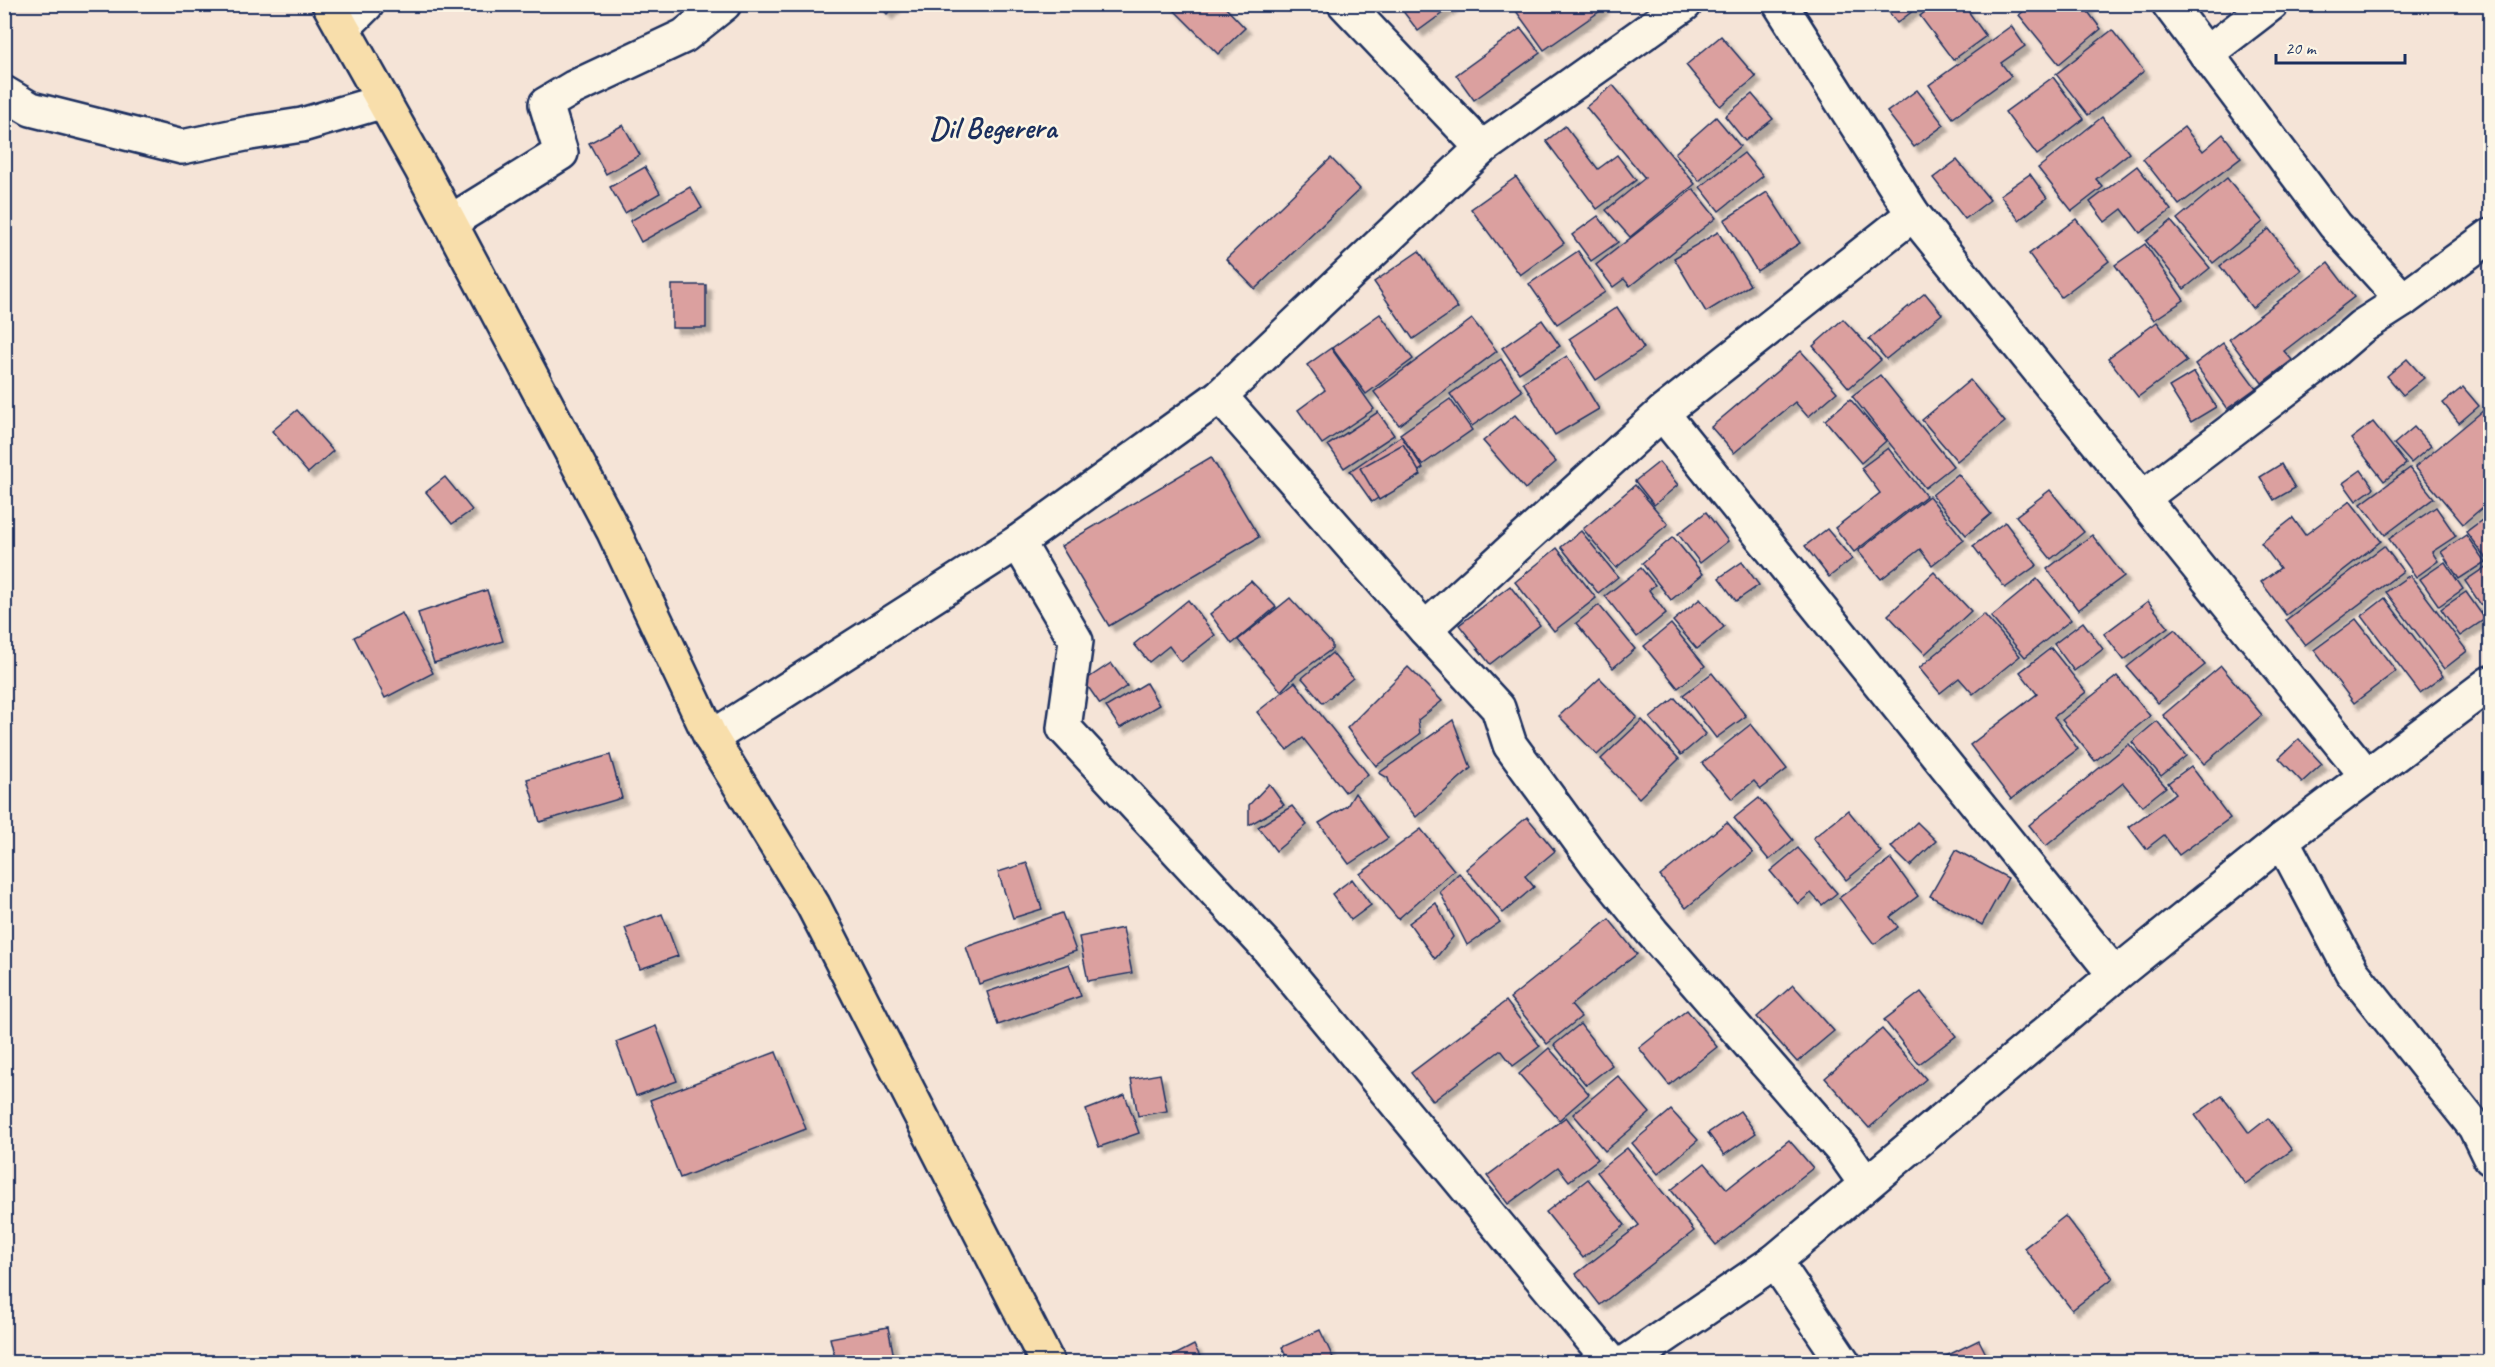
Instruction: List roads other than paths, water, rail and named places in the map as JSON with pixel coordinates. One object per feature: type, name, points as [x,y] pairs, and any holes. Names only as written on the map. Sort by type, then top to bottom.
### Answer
[{"type":"main road","points":[[336,16],[450,222],[613,530],[711,738],[813,905],[1047,1362]]},
{"type":"street","points":[[336,16],[367,4]]},
{"type":"street","points":[[450,222],[561,153],[546,104],[573,88],[684,36],[724,4]]},
{"type":"street","points":[[1345,4],[1482,148]]},
{"type":"street","points":[[711,738],[1018,542],[1220,396],[1482,148],[1685,4]]},
{"type":"street","points":[[1780,4],[1913,214],[2367,776]]},
{"type":"street","points":[[2169,4],[2335,225],[2403,300]]},
{"type":"street","points":[[2206,54],[2271,4]]},
{"type":"street","points":[[4,93],[31,109],[182,147],[302,125],[384,101]]},
{"type":"street","points":[[1425,629],[1662,413],[1913,214]]},
{"type":"street","points":[[2144,498],[2311,370],[2361,327],[2403,300],[2490,236]]},
{"type":"street","points":[[1220,396],[1425,629],[1498,708],[1510,745],[1604,872],[1652,932],[1842,1150],[1866,1184]]},
{"type":"street","points":[[1662,413],[2115,975]]},
{"type":"street","points":[[1018,542],[1076,641],[1064,728],[1267,947],[1611,1362]]},
{"type":"street","points":[[1627,1362],[1775,1261],[2115,975],[2282,840],[2490,683]]},
{"type":"street","points":[[2282,840],[2352,972],[2483,1121],[2490,1158]]},
{"type":"street","points":[[1775,1261],[1843,1362]]},
{"type":"district","name":"Dil Begerera","points":[[993,128]]}]
